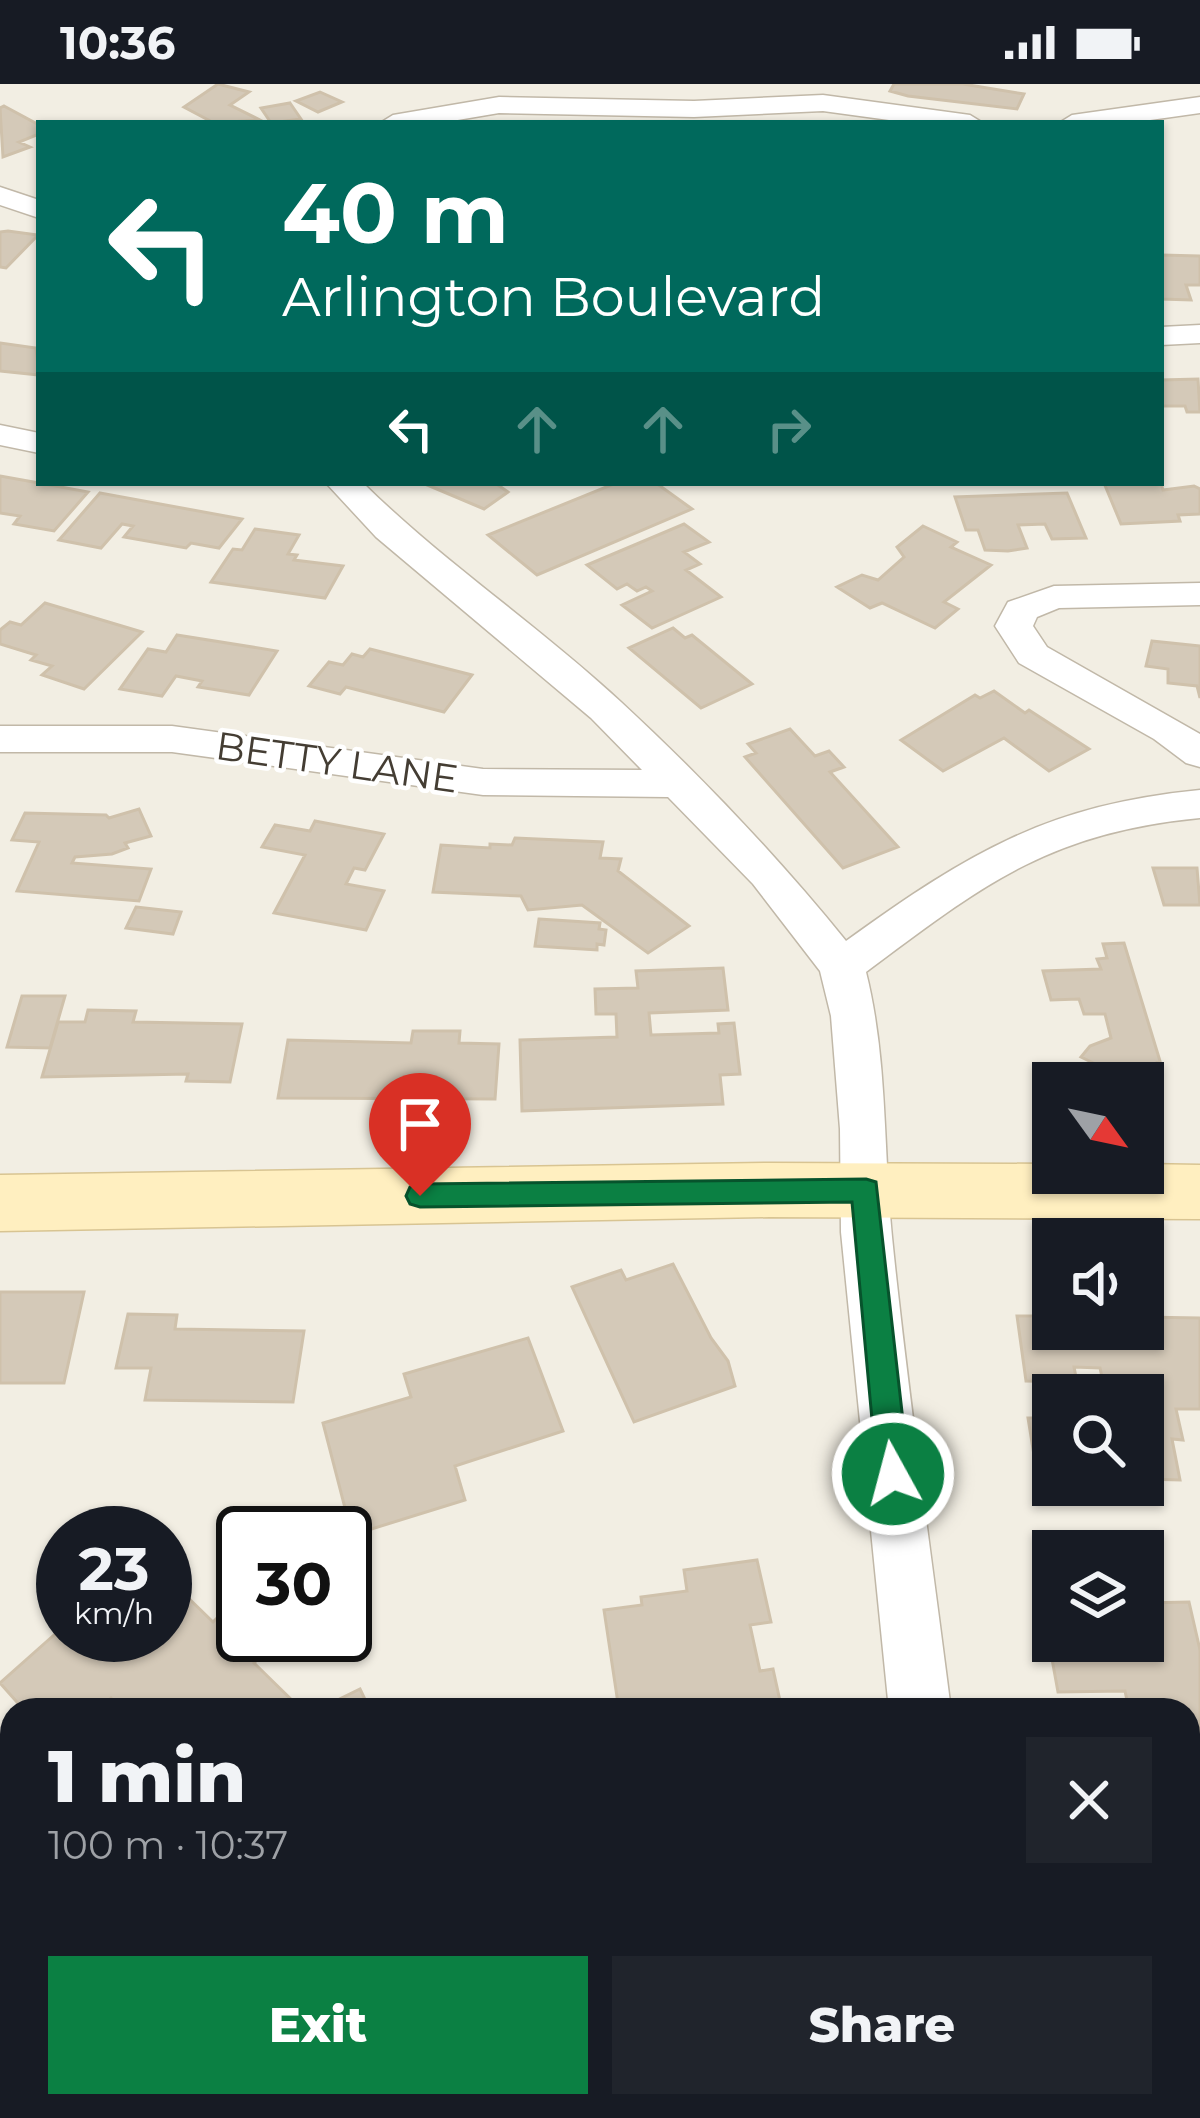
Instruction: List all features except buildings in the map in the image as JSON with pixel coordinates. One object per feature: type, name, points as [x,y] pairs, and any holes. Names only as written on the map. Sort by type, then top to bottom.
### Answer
[{"type":"main road","points":[[0,1203],[866,1190],[1200,1192]]},
{"type":"street","points":[[423,92],[453,117]]},
{"type":"street","points":[[423,120],[534,104],[694,109],[830,93],[956,120]]},
{"type":"street","points":[[1093,120],[1200,105]]},
{"type":"street","points":[[0,196],[36,208]]},
{"type":"street","points":[[1164,336],[1200,334]]},
{"type":"street","points":[[0,435],[36,442]]},
{"type":"street","points":[[347,486],[389,529],[605,709],[674,784],[768,874],[842,967],[854,1016],[867,1238],[919,1698]]},
{"type":"street","points":[[1200,594],[1054,597],[1022,610],[1014,626],[1033,655],[1168,730],[1200,754]]},
{"type":"street","name":"BETTY LANE","points":[[0,739],[172,739],[483,782],[674,784]]},
{"type":"street","points":[[842,967],[987,862],[1059,827],[1120,813],[1200,804]]},
{"type":"route","points":[[420,1196],[866,1190],[893,1474]]}]
